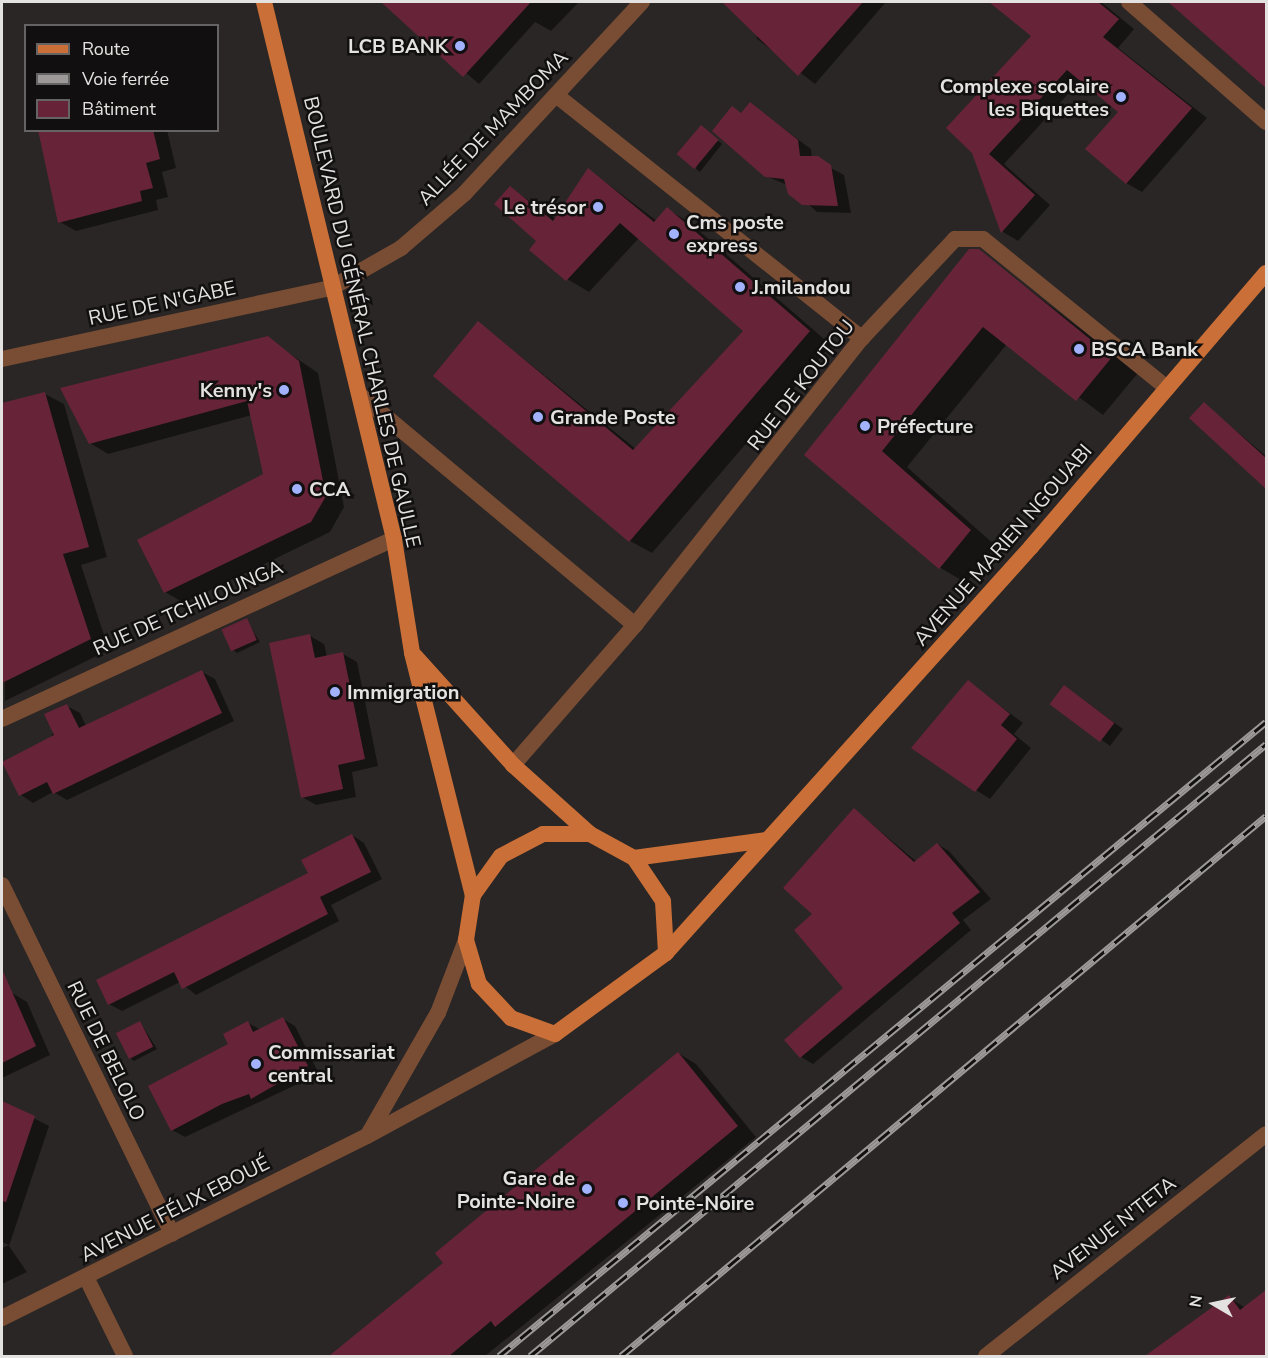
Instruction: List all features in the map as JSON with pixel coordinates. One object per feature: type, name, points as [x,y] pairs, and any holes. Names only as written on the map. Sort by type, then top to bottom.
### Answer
[{"type":"main road","name":"BOULEVARD DU GÉNÉRAL CHARLES DE GAULLE","points":[[264,2],[331,288],[361,396],[394,539],[412,653],[473,895]]},
{"type":"main road","name":"AVENUE MARIEN NGOUABI","points":[[666,953],[1167,388],[1266,273]]},
{"type":"main road","points":[[412,653],[513,765],[590,834],[634,858],[663,901],[666,953],[555,1034],[511,1018],[479,984],[466,940],[473,895],[501,856],[543,834],[590,834]]},
{"type":"main road","points":[[634,858],[767,840]]},
{"type":"street","name":"ALLÉE DE MAMBOMA","points":[[331,288],[401,248],[464,194],[642,2]]},
{"type":"street","points":[[1129,2],[1266,122]]},
{"type":"street","points":[[555,95],[862,338]]},
{"type":"street","name":"RUE DE KOUTOU","points":[[513,765],[635,625],[862,338],[946,246],[970,236],[983,239],[1167,388]]},
{"type":"street","name":"RUE DE N'GABE","points":[[2,359],[331,288]]},
{"type":"street","points":[[361,396],[635,625]]},
{"type":"street","name":"RUE DE TCHILOUNGA","points":[[2,718],[394,539]]},
{"type":"street","name":"RUE DE BELOLO","points":[[2,885],[172,1234]]},
{"type":"street","points":[[367,1136],[438,1013],[466,940]]},
{"type":"street","name":"AVENUE FÉLIX EBOUÉ","points":[[2,1318],[367,1136],[555,1034]]},
{"type":"street","name":"AVENUE N'TETA","points":[[986,1356],[1266,1134]]},
{"type":"street","points":[[86,1277],[125,1356]]},
{"type":"building","name":"LCB BANK","points":[[381,2],[531,2],[463,77]]},
{"type":"building","points":[[722,2],[863,2],[798,76]]},
{"type":"building","points":[[989,2],[1098,2],[1119,19],[1103,37],[1192,108],[1126,184],[1085,149],[1118,112],[1067,70],[989,154],[1035,195],[1001,233],[972,153],[946,128],[1031,36]]},
{"type":"building","points":[[1168,2],[1266,2],[1266,88]]},
{"type":"building","points":[[750,102],[798,140],[800,156],[818,156],[831,165],[838,206],[802,205],[788,194],[784,179],[765,177],[712,131],[732,106],[741,113]]},
{"type":"building","points":[[701,125],[719,140],[694,169],[677,154]]},
{"type":"building","points":[[38,132],[153,132],[160,159],[146,163],[153,188],[140,191],[142,201],[58,223]]},
{"type":"building","points":[[588,168],[654,222],[667,207],[810,331],[629,542],[433,376],[478,321],[633,450],[743,331],[620,223],[566,281],[529,250],[536,241],[494,204],[510,186],[553,221]]},
{"type":"building","name":"Préfecture","points":[[969,249],[979,249],[1112,357],[1076,401],[983,327],[882,451],[971,530],[939,569],[804,455]]},
{"type":"building","points":[[268,336],[299,361],[326,496],[311,522],[164,593],[137,540],[263,474],[247,401],[89,444],[60,388]]},
{"type":"building","points":[[45,392],[89,547],[63,554],[91,639],[2,683],[2,403]]},
{"type":"building","points":[[1204,402],[1266,458],[1266,489],[1189,418]]},
{"type":"building","points":[[247,618],[257,640],[231,651],[221,629]]},
{"type":"building","points":[[310,634],[315,658],[343,652],[365,759],[338,765],[343,789],[301,798],[269,643]]},
{"type":"building","points":[[202,670],[222,713],[53,794],[47,782],[19,796],[2,762],[54,735],[44,714],[67,704],[79,728]]},
{"type":"building","points":[[968,680],[1010,714],[1001,725],[1017,739],[975,792],[911,748]]},
{"type":"building","points":[[1064,685],[1114,723],[1100,742],[1050,704]]},
{"type":"building","points":[[854,808],[914,862],[937,843],[980,892],[952,913],[960,923],[800,1058],[784,1040],[843,988],[794,930],[812,914],[783,888]]},
{"type":"building","points":[[352,834],[371,872],[320,897],[328,914],[182,989],[174,972],[108,1005],[96,980],[308,873],[301,860]]},
{"type":"building","points":[[2,969],[36,1046],[2,1063]]},
{"type":"building","points":[[283,1017],[308,1066],[251,1099],[249,1094],[222,1104],[171,1131],[148,1086],[228,1044],[223,1034],[248,1021],[253,1032]]},
{"type":"building","points":[[140,1021],[153,1047],[129,1059],[116,1033]]},
{"type":"building","name":"Gare de Pointe-Noire","points":[[678,1052],[738,1126],[495,1327],[491,1321],[449,1356],[329,1356],[443,1263],[435,1253]]},
{"type":"building","points":[[2,1101],[35,1116],[6,1202],[2,1201]]},
{"type":"building","points":[[1266,1290],[1266,1356],[1145,1356],[1229,1295],[1240,1310]]},
{"type":"railway","points":[[499,1356],[1266,722]]},
{"type":"railway","points":[[530,1356],[1266,744]]},
{"type":"railway","points":[[621,1356],[1266,816]]},
{"type":"place","name":"LCB BANK","points":[[460,46]]},
{"type":"place","name":"Complexe scolaire les Biquettes","points":[[1121,97]]},
{"type":"place","name":"Le trésor","points":[[598,207]]},
{"type":"place","name":"Cms poste express","points":[[674,234]]},
{"type":"place","name":"J.milandou","points":[[740,287]]},
{"type":"place","name":"BSCA Bank","points":[[1079,349]]},
{"type":"place","name":"Kenny's","points":[[284,390]]},
{"type":"place","name":"Grande Poste","points":[[538,417]]},
{"type":"place","name":"Préfecture","points":[[865,426]]},
{"type":"place","name":"CCA","points":[[297,489]]},
{"type":"place","name":"Immigration","points":[[335,692]]},
{"type":"place","name":"Commissariat central","points":[[256,1064]]},
{"type":"place","name":"Gare de Pointe-Noire","points":[[587,1189]]},
{"type":"place","name":"Pointe-Noire","points":[[623,1203]]}]
